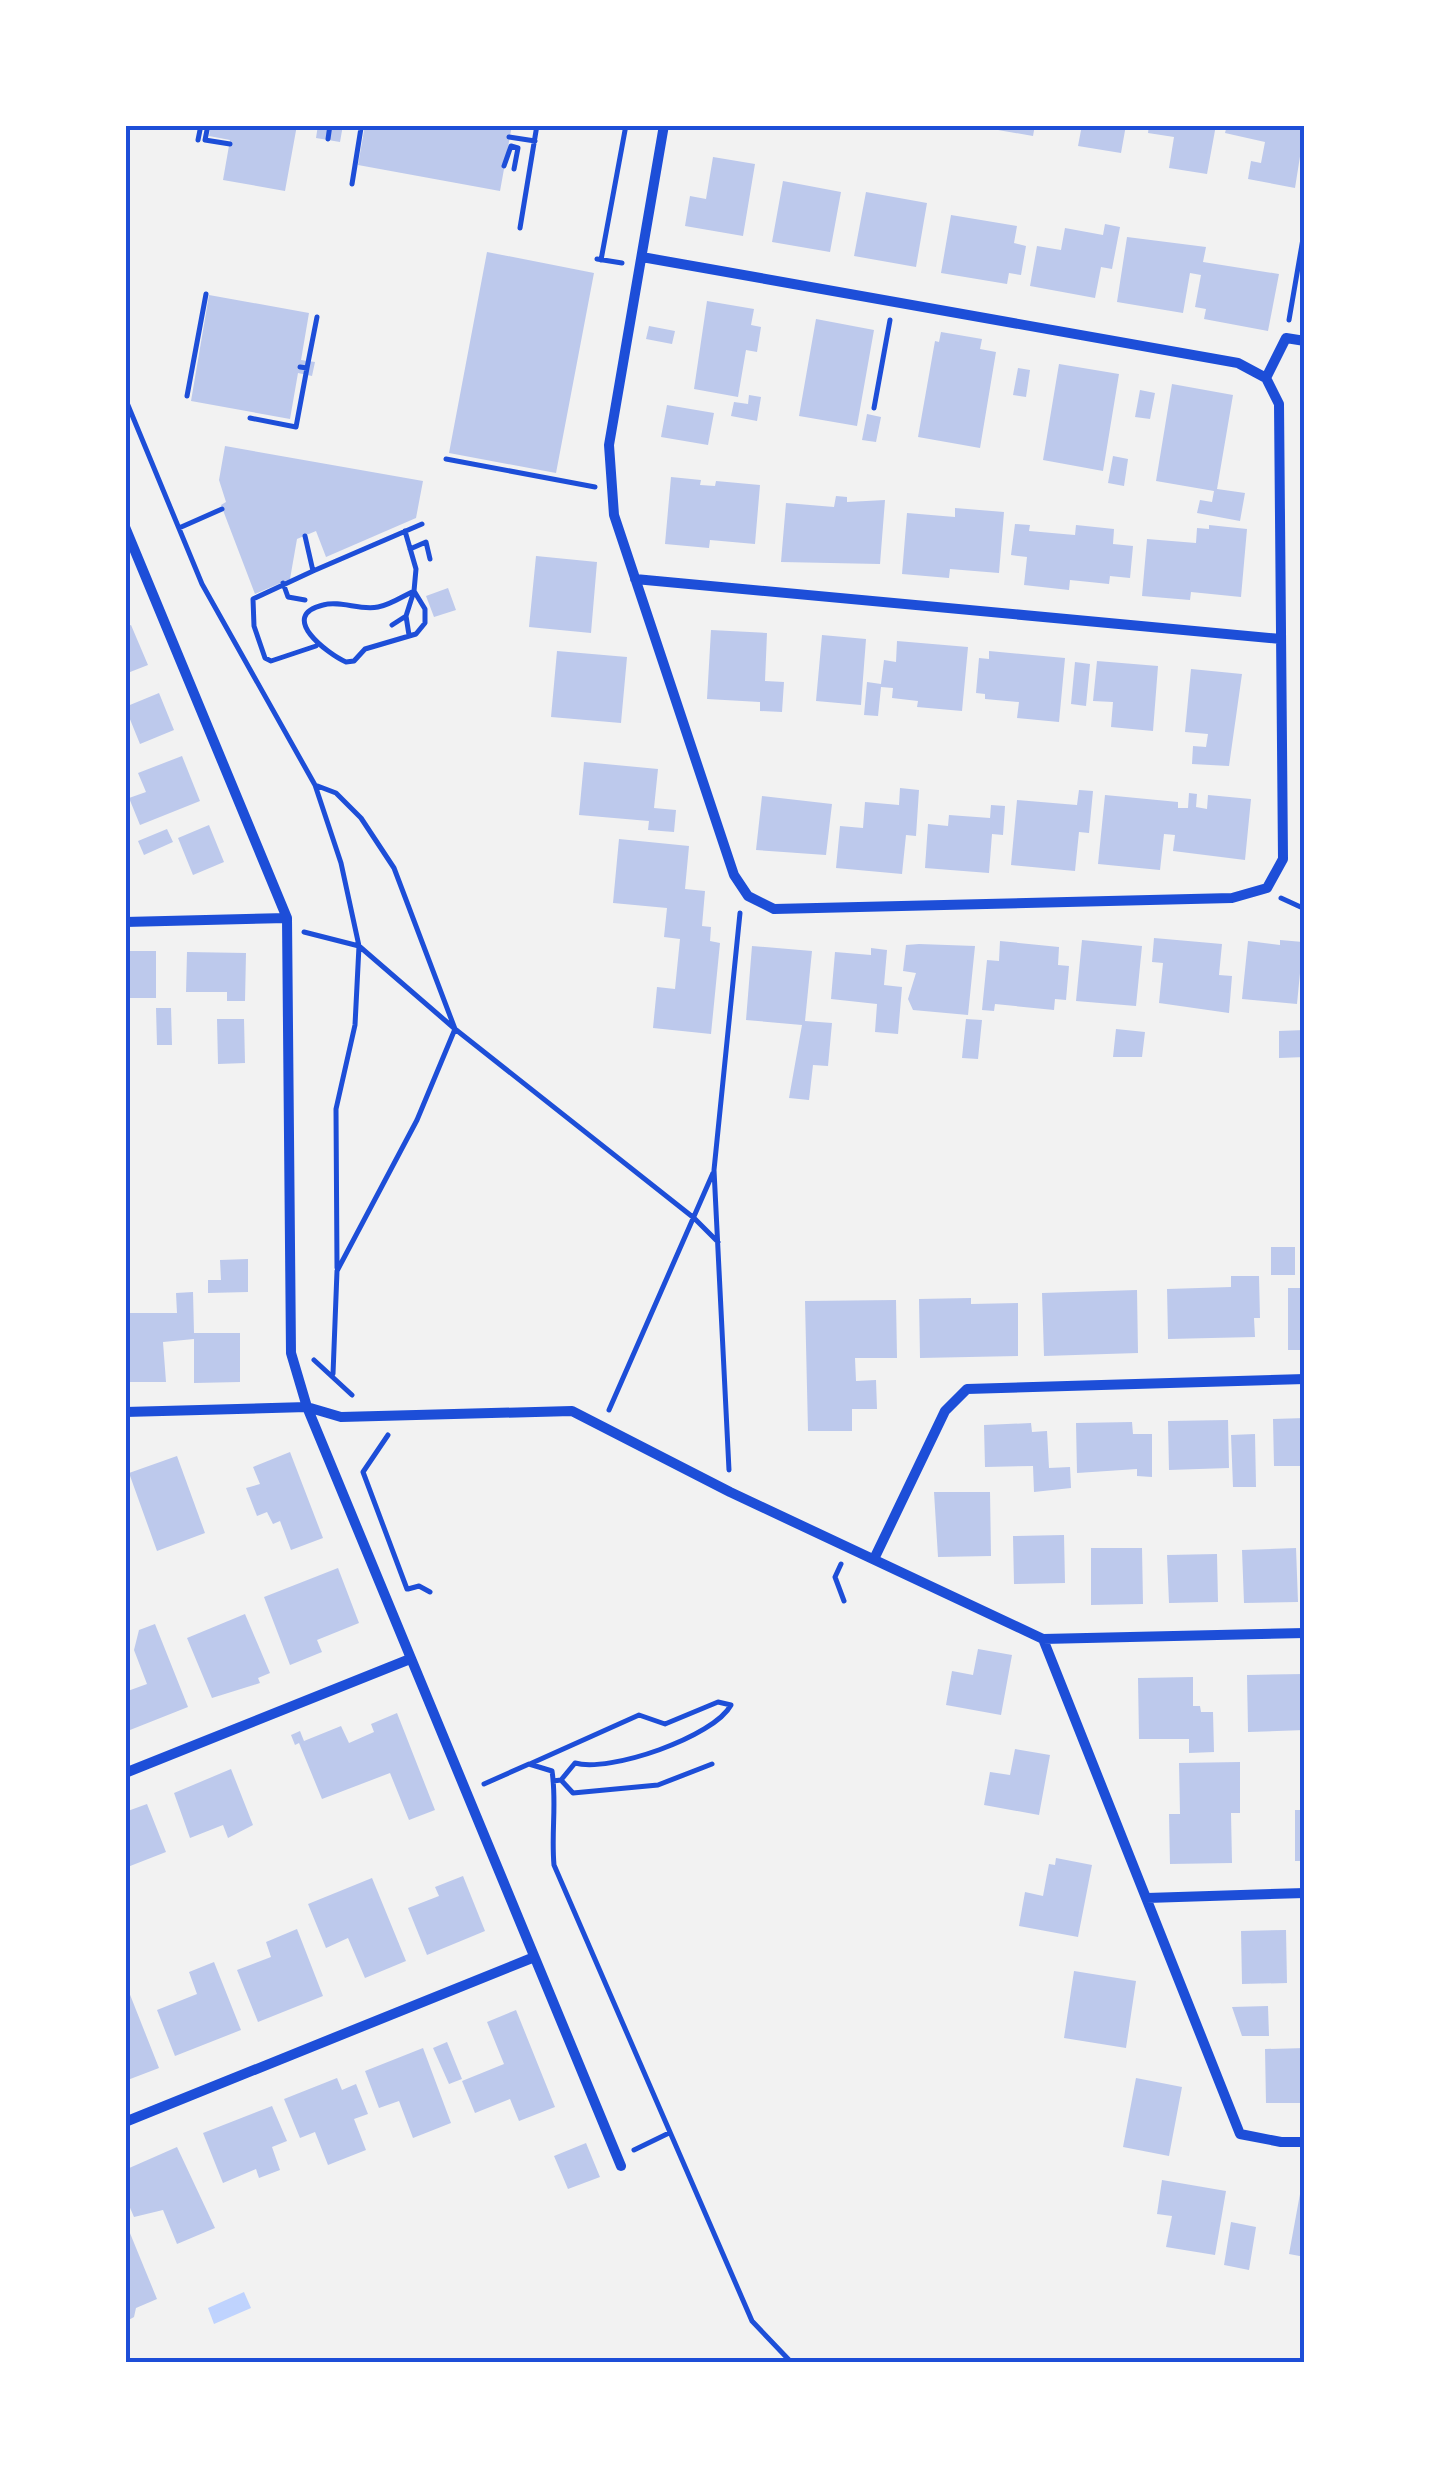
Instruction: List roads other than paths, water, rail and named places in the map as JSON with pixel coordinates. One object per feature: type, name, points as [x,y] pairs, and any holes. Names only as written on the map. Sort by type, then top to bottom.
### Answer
[{"type":"street","points":[[642,257],[1238,363],[1266,378],[1278,404],[1283,859],[1267,888],[1232,898],[774,909],[748,896],[734,875],[614,515],[609,445],[664,125]]},
{"type":"street","points":[[1266,378],[1286,338],[1305,341]]},
{"type":"street","points":[[125,527],[287,918],[292,1354],[307,1408],[620,2166]]},
{"type":"street","points":[[635,579],[1280,639]]},
{"type":"street","points":[[125,922],[287,918]]},
{"type":"street","points":[[874,1559],[945,1411],[967,1389],[1305,1380]]},
{"type":"street","points":[[125,1412],[307,1408],[341,1416],[572,1411],[730,1492],[1043,1640],[1305,1633]]},
{"type":"street","points":[[1043,1640],[1240,2134],[1305,2142]]},
{"type":"street","points":[[125,1773],[410,1659]]},
{"type":"street","points":[[1147,1898],[1305,1893]]},
{"type":"street","points":[[125,2122],[532,1958]]},
{"type":"water","points":[[244,2292],[251,2308],[214,2324],[208,2308]]}]
